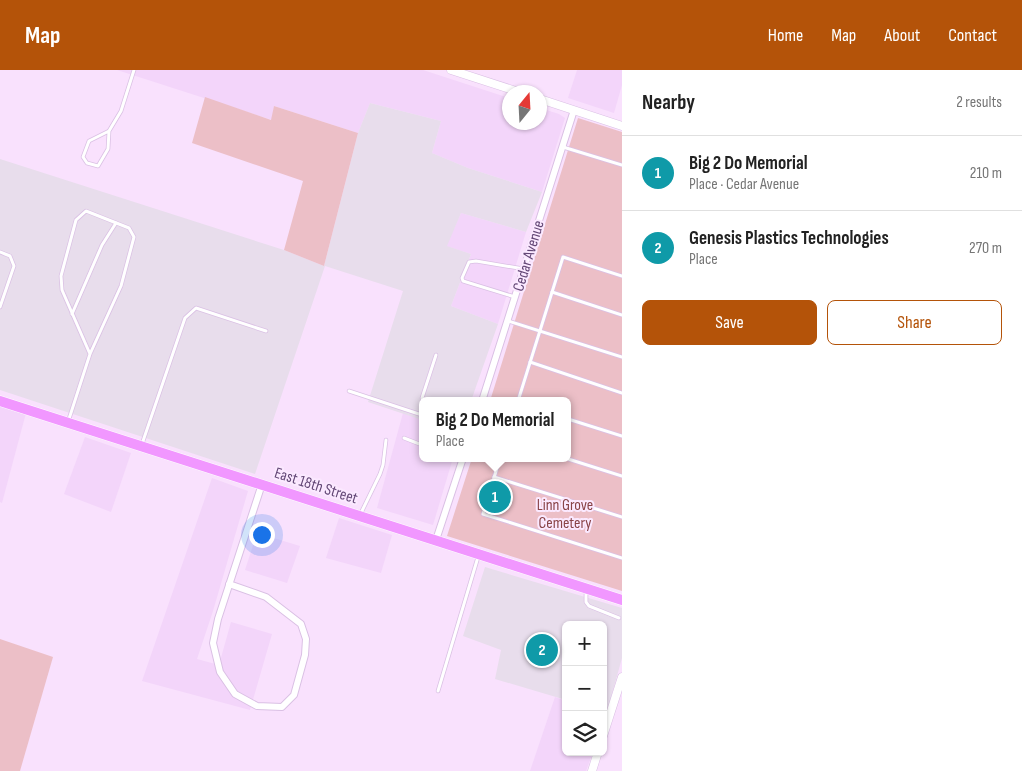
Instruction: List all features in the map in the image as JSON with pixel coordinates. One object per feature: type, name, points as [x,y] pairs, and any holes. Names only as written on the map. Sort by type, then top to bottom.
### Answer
[{"type":"main road","name":"East 18th Street","points":[[0,401],[622,600]]},
{"type":"street","points":[[450,70],[502,87]]},
{"type":"street","points":[[547,101],[622,126]]},
{"type":"street","name":"Cedar Avenue","points":[[483,397],[574,110]]},
{"type":"street","points":[[436,540],[462,462]]},
{"type":"street","points":[[229,584],[266,597],[301,624],[306,639],[305,655],[294,695],[282,707],[257,706],[235,694],[220,672],[213,643],[218,619],[229,584],[262,484]]},
{"type":"street","points":[[607,724],[622,677]]},
{"type":"street","points":[[592,771],[597,756]]},
{"type":"lane","points":[[109,131],[89,141],[83,157],[87,163],[98,166],[103,160],[108,149],[109,131],[121,111],[134,70]]},
{"type":"lane","points":[[563,147],[622,165]]},
{"type":"lane","points":[[68,422],[90,354],[121,286],[134,237],[129,228],[86,211],[76,220],[61,276],[62,290],[90,354]]},
{"type":"lane","points":[[72,314],[102,245],[116,223]]},
{"type":"lane","points":[[0,252],[10,256],[14,266],[0,307]]},
{"type":"lane","points":[[519,397],[563,257],[622,276]]},
{"type":"lane","points":[[516,297],[463,281],[462,278],[469,262],[476,261],[524,270]]},
{"type":"lane","points":[[552,292],[622,315]]},
{"type":"lane","points":[[142,446],[185,318],[196,308],[266,331]]},
{"type":"lane","points":[[508,320],[622,357]]},
{"type":"lane","points":[[422,397],[436,355]]},
{"type":"lane","points":[[530,362],[622,393]]},
{"type":"lane","points":[[349,391],[419,413]]},
{"type":"lane","points":[[571,420],[622,436]]},
{"type":"lane","points":[[404,438],[419,443]]},
{"type":"lane","points":[[359,516],[380,474],[386,440]]},
{"type":"lane","points":[[571,460],[622,476]]},
{"type":"lane","points":[[499,462],[483,514],[622,558]]},
{"type":"lane","points":[[494,477],[622,517]]},
{"type":"lane","points":[[438,691],[479,554]]},
{"type":"lane","points":[[586,588],[586,602],[589,606],[619,618]]},
{"type":"shaded area","points":[[117,70],[423,70],[502,96],[502,130],[547,130],[547,110],[565,118],[542,192],[468,168],[432,153],[441,121],[370,103],[358,133],[274,106],[272,120]]},
{"type":"shaded area","points":[[577,70],[622,70],[622,85],[614,113],[568,98]]},
{"type":"shaded area","points":[[370,103],[441,121],[432,153],[468,168],[542,192],[526,232],[461,213],[447,246],[471,254],[451,306],[498,324],[472,397],[419,397],[419,419],[368,402],[403,291],[325,266],[255,474],[0,390],[0,159],[284,250],[324,266],[358,133]]},
{"type":"shaded area","points":[[461,213],[526,232],[498,324],[451,306],[471,254],[446,246]]},
{"type":"shaded area","points":[[0,406],[26,413],[2,503],[0,502]]},
{"type":"shaded area","points":[[403,413],[419,419],[419,462],[452,462],[433,525],[377,508]]},
{"type":"shaded area","points":[[85,437],[131,453],[111,512],[64,494]]},
{"type":"shaded area","points":[[212,478],[248,491],[197,659],[219,665],[231,622],[272,634],[250,710],[142,681]]},
{"type":"shaded area","points":[[339,518],[392,535],[381,573],[326,558]]},
{"type":"shaded area","points":[[257,533],[300,546],[287,583],[245,570]]},
{"type":"shaded area","points":[[485,567],[622,608],[622,658],[607,712],[607,621],[562,621],[562,699],[495,679],[501,650],[463,636]]},
{"type":"shaded area","points":[[555,697],[562,700],[562,756],[592,756],[586,771],[530,771]]},
{"type":"green space","points":[[205,97],[271,120],[274,106],[358,133],[324,266],[284,250],[303,181],[192,143]]},
{"type":"green space","name":"Linn Grove Cemetery","points":[[578,118],[622,132],[622,591],[447,536],[471,462],[571,462],[571,397],[491,397]]},
{"type":"green space","points":[[0,639],[53,657],[20,771],[0,771]]},
{"type":"place","name":"Big 2 Do Memorial","points":[[495,497]]},
{"type":"place","name":"Genesis Plastics Technologies","points":[[542,650]]}]
